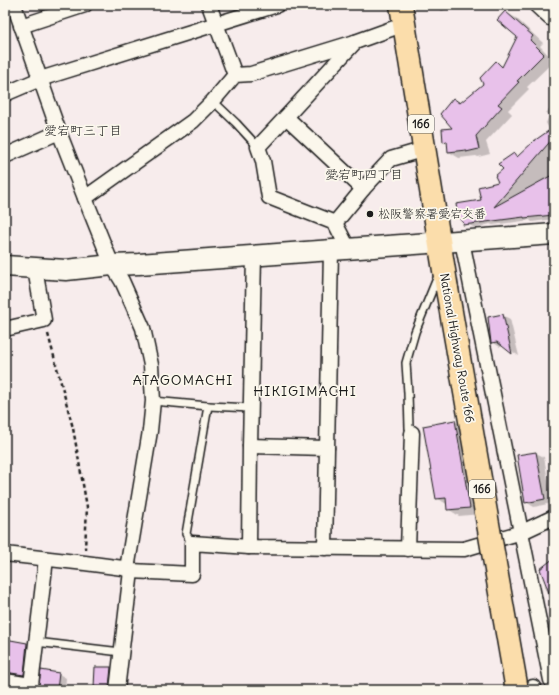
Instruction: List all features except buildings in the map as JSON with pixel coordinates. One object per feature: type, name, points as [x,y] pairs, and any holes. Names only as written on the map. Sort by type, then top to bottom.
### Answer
[{"type":"highway","name":"National Highway Route 166","points":[[403,14],[447,289],[528,689]]},
{"type":"street","points":[[14,5],[59,132],[85,198],[112,264],[122,281],[143,328],[151,365],[153,401],[150,431],[129,570],[117,690]]},
{"type":"street","points":[[21,26],[85,5]]},
{"type":"street","points":[[209,5],[235,75]]},
{"type":"street","points":[[5,94],[40,78],[277,5]]},
{"type":"street","points":[[536,5],[550,18]]},
{"type":"street","points":[[85,198],[193,121],[213,101],[235,75],[251,74],[355,42],[403,14]]},
{"type":"street","points":[[336,223],[269,197],[263,161],[258,147],[355,42]]},
{"type":"street","points":[[286,117],[363,189]]},
{"type":"street","points":[[5,156],[59,132]]},
{"type":"street","points":[[325,548],[327,448],[340,250],[336,223],[363,189],[391,159],[424,149]]},
{"type":"street","points":[[5,266],[66,270],[112,264],[140,264],[554,234]]},
{"type":"street","points":[[462,241],[551,680],[554,680]]},
{"type":"street","points":[[249,547],[254,256]]},
{"type":"street","points":[[5,329],[44,320],[35,269]]},
{"type":"street","points":[[408,549],[412,433]]},
{"type":"street","points":[[250,446],[327,448]]},
{"type":"street","points":[[5,554],[85,563],[129,570],[192,574],[192,543],[249,547],[464,549],[522,532],[554,517]]},
{"type":"street","points":[[5,681],[31,687],[46,559]]},
{"type":"lane","points":[[213,101],[258,147]]},
{"type":"lane","points":[[412,433],[410,428],[406,363],[415,332],[443,265]]},
{"type":"lane","points":[[153,401],[251,408]]},
{"type":"lane","points":[[192,543],[186,534],[208,406]]},
{"type":"lane","points":[[36,642],[121,652]]},
{"type":"path","points":[[44,320],[74,428],[87,507],[85,563]]},
{"type":"place","name":"松阪警察署愛宕交番","points":[[370,214]]},
{"type":"district","name":"愛宕町三丁目","points":[[83,130]]},
{"type":"district","name":"愛宕町四丁目","points":[[364,174]]},
{"type":"district","name":"ATAGOMACHI","points":[[183,380]]},
{"type":"district","name":"HIKIGIMACHI","points":[[305,391]]}]
